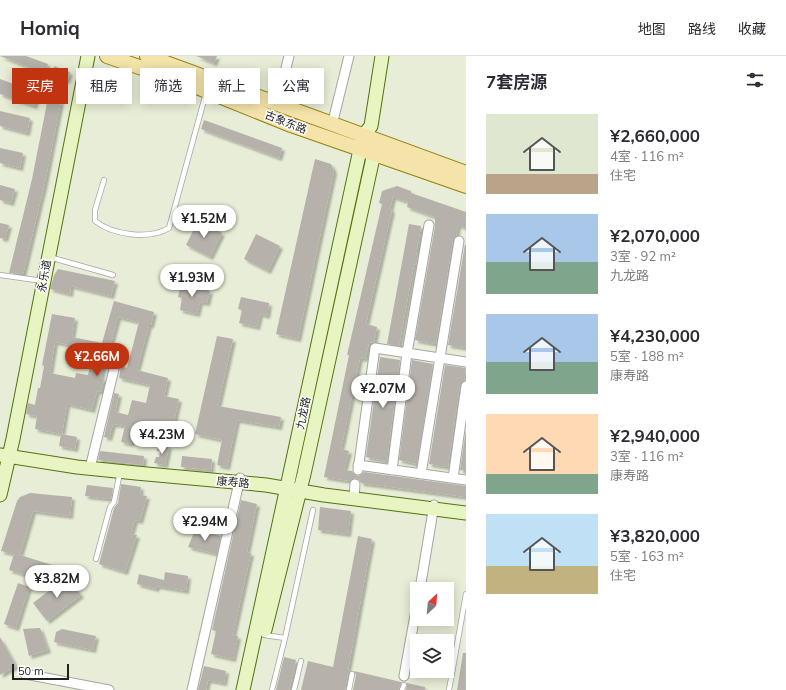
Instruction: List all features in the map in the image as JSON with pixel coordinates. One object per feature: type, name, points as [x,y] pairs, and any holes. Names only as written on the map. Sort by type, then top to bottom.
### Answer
[{"type":"main road","name":"古象东路","points":[[107,56],[204,90]]},
{"type":"main road","name":"古象东路","points":[[147,56],[268,101]]},
{"type":"main road","name":"古象东路","points":[[240,104],[291,124],[362,142]]},
{"type":"main road","name":"古象东路","points":[[277,104],[332,125],[362,142],[466,186]]},
{"type":"main road","name":"古象东路","points":[[376,148],[466,173]]},
{"type":"street","name":"永乐道","points":[[40,281],[39,267],[81,56]]},
{"type":"street","name":"永乐道","points":[[0,495],[5,454],[40,281],[48,257],[88,56]]},
{"type":"street","points":[[287,68],[290,56]]},
{"type":"street","points":[[332,125],[349,56]]},
{"type":"street","name":"九龙路","points":[[252,690],[294,488],[362,142],[371,126],[382,56]]},
{"type":"street","name":"九龙路","points":[[243,690],[294,488],[376,148]]},
{"type":"street","points":[[392,470],[407,353],[428,225]]},
{"type":"street","points":[[421,474],[459,241]]},
{"type":"street","points":[[466,362],[375,348],[358,468],[392,470],[466,480]]},
{"type":"street","points":[[90,466],[117,357]]},
{"type":"street","points":[[453,478],[466,386]]},
{"type":"street","name":"永乐道","points":[[0,471],[5,454]]},
{"type":"street","name":"康寿路","points":[[5,454],[90,466],[239,480],[294,488],[354,492],[466,513]]},
{"type":"street","points":[[192,690],[239,480]]},
{"type":"street","points":[[421,582],[434,507]]},
{"type":"street","name":"康寿路","points":[[434,507],[466,509]]},
{"type":"street","points":[[403,684],[413,626]]},
{"type":"street","points":[[25,674],[109,690]]},
{"type":"lane","points":[[104,180],[94,210],[96,221],[104,227],[136,236],[161,233],[169,228],[204,102]]},
{"type":"lane","points":[[48,257],[113,275]]},
{"type":"lane","points":[[0,275],[40,281]]},
{"type":"lane","points":[[96,559],[110,508],[114,502],[120,469]]},
{"type":"lane","points":[[272,690],[313,510]]},
{"type":"lane","points":[[449,690],[466,594]]},
{"type":"lane","points":[[264,635],[285,638]]},
{"type":"lane","points":[[294,690],[301,661]]},
{"type":"lane","points":[[349,690],[352,674]]},
{"type":"green space","points":[[0,56],[466,56],[466,690],[0,690]]},
{"type":"building","points":[[0,56],[26,56],[48,64],[47,68],[32,68]]},
{"type":"building","points":[[196,56],[217,56],[214,63]]},
{"type":"building","points":[[0,79],[12,83],[12,98],[0,94]]},
{"type":"building","points":[[47,104],[60,104],[45,182],[23,274],[9,273],[32,179]]},
{"type":"building","points":[[0,111],[30,118],[27,133],[0,126]]},
{"type":"building","points":[[204,120],[282,148],[279,158],[201,129]]},
{"type":"building","points":[[0,148],[23,153],[20,168],[0,163]]},
{"type":"building","points":[[315,159],[331,164],[334,171],[298,339],[276,334]]},
{"type":"building","points":[[0,185],[15,189],[11,203],[0,200]]},
{"type":"building","points":[[397,186],[411,191],[411,193],[466,212],[466,228],[458,225],[456,236],[453,240],[436,344],[415,340],[435,226],[435,217],[407,207],[408,202],[393,197],[390,209],[392,210],[366,324],[377,327],[374,342],[369,343],[365,359],[360,358],[341,449],[349,451],[344,470],[352,471],[358,476],[364,472],[466,486],[466,497],[361,483],[359,479],[356,478],[350,481],[324,477],[349,355],[347,355],[382,204],[379,203],[382,191]]},
{"type":"building","points":[[198,221],[222,233],[210,257],[186,245]]},
{"type":"building","points":[[0,223],[9,225],[5,239],[0,238]]},
{"type":"building","points":[[409,224],[421,226],[416,255],[418,255],[416,265],[414,264],[399,346],[387,344]]},
{"type":"building","points":[[256,234],[280,246],[268,271],[244,259]]},
{"type":"building","points":[[465,244],[466,245],[466,348],[448,345]]},
{"type":"building","points":[[58,269],[115,281],[111,296],[71,286],[70,294],[50,289],[54,275]]},
{"type":"building","points":[[181,284],[210,291],[207,303],[200,302],[197,314],[180,310],[182,298],[178,297]]},
{"type":"building","points":[[241,297],[269,303],[267,316],[260,314],[257,327],[239,323],[242,310],[238,309]]},
{"type":"building","points":[[114,301],[154,312],[137,370],[168,378],[164,396],[179,399],[172,430],[154,425],[153,428],[136,424],[131,444],[121,442],[125,426],[113,424],[109,438],[104,437],[114,393],[119,394],[115,412],[128,415],[132,400],[146,403],[150,385],[119,378],[121,366],[127,368],[139,322],[118,317],[109,350],[107,349],[101,378],[104,379],[101,392],[97,391],[92,410],[67,404],[62,434],[35,429],[37,416],[26,414],[28,403],[35,405],[38,388],[40,388],[44,366],[42,365],[52,314],[75,318],[72,337],[102,343]],"holes":[[[55,342],[74,346],[72,358],[91,361],[88,375],[76,373],[75,378],[50,373]]]},
{"type":"building","points":[[217,336],[233,339],[218,406],[281,417],[279,427],[237,420],[227,467],[217,465],[222,440],[195,434]]},
{"type":"building","points":[[380,357],[400,360],[387,461],[366,457]]},
{"type":"building","points":[[412,360],[433,364],[417,464],[399,460]]},
{"type":"building","points":[[445,365],[466,368],[464,381],[460,385],[448,467],[429,464]]},
{"type":"building","points":[[466,429],[466,471],[460,470]]},
{"type":"building","points":[[61,434],[77,437],[75,449],[59,446]]},
{"type":"building","points":[[159,444],[169,446],[165,465],[154,463],[156,457],[159,457],[160,451],[157,451]]},
{"type":"building","points":[[100,451],[144,456],[143,465],[98,460]]},
{"type":"building","points":[[182,456],[212,459],[211,470],[181,467]]},
{"type":"building","points":[[121,484],[141,487],[140,495],[147,496],[140,521],[135,520],[131,534],[137,535],[125,572],[99,564],[114,508],[118,503]]},
{"type":"building","points":[[87,485],[113,488],[111,499],[85,496]]},
{"type":"building","points":[[30,493],[72,497],[70,516],[33,511],[20,555],[62,568],[57,584],[9,570],[14,554],[1,551],[17,501],[20,497]]},
{"type":"building","points":[[241,500],[257,504],[247,552],[251,553],[233,635],[238,636],[233,659],[211,654],[216,631],[212,630]]},
{"type":"building","points":[[320,507],[351,511],[348,534],[318,530]]},
{"type":"building","points":[[195,530],[221,536],[217,554],[188,547]]},
{"type":"building","points":[[358,536],[372,539],[348,670],[351,670],[348,673],[345,690],[301,690],[308,661],[333,667]]},
{"type":"building","points":[[165,572],[188,576],[186,591],[157,586],[156,589],[137,584],[139,574],[164,580]]},
{"type":"building","points":[[67,577],[81,595],[47,621],[33,603]]},
{"type":"building","points":[[18,583],[29,587],[16,628],[4,624]]},
{"type":"building","points":[[40,628],[48,650],[29,656],[23,629]]},
{"type":"building","points":[[62,629],[96,636],[93,650],[54,642],[56,632]]},
{"type":"building","points":[[0,637],[16,666],[0,675]]},
{"type":"building","points":[[463,653],[466,653],[466,690],[457,690]]},
{"type":"building","points":[[284,657],[296,660],[289,690],[276,690]]},
{"type":"building","points":[[204,666],[226,671],[224,683],[208,680],[206,690],[198,690]]},
{"type":"building","points":[[354,671],[402,682],[398,690],[353,690],[356,675]]},
{"type":"building","points":[[407,683],[425,687],[425,690],[406,690]]}]
